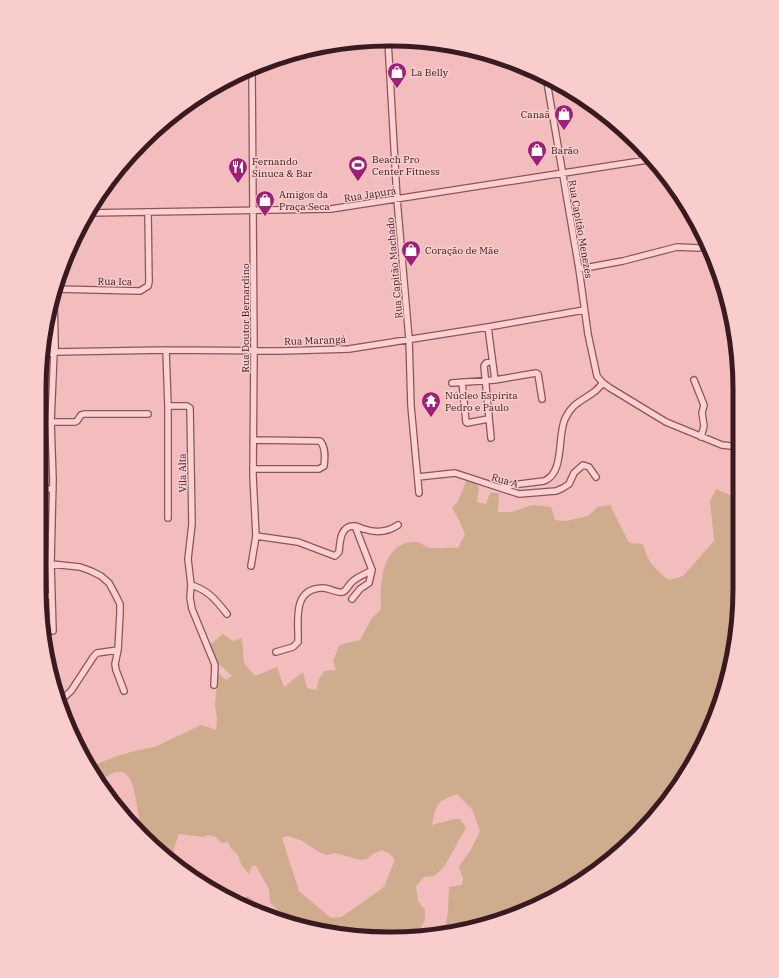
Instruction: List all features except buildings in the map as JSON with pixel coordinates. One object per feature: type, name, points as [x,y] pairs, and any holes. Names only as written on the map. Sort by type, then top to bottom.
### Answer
[{"type":"street","name":"Rua Capitão Machado","points":[[388,46],[397,199],[409,339],[411,406],[419,493]]},
{"type":"street","name":"Rua Doutor Bernardino","points":[[251,566],[256,536],[253,469],[254,351],[252,75]]},
{"type":"street","name":"Rua Capitão Menezes","points":[[547,85],[579,269],[584,310],[597,376],[602,383]]},
{"type":"street","name":"Rua Japurá","points":[[95,213],[326,210],[643,161]]},
{"type":"street","name":"Rua Ica","points":[[61,289],[140,291],[145,288],[149,282],[148,212]]},
{"type":"street","points":[[579,269],[624,261],[677,247],[700,248]]},
{"type":"street","name":"Rua Marangá","points":[[48,352],[349,349],[584,310]]},
{"type":"street","points":[[53,320],[54,352],[51,422],[53,489],[51,564],[53,631]]},
{"type":"street","points":[[488,327],[495,380]]},
{"type":"street","name":"Vila Alta","points":[[166,350],[168,406],[168,518]]},
{"type":"street","points":[[491,438],[484,366],[486,363],[492,361]]},
{"type":"street","points":[[452,384],[495,380],[537,373],[542,399]]},
{"type":"street","points":[[694,380],[704,403],[702,413],[704,426],[701,437]]},
{"type":"street","points":[[462,382],[466,422],[488,419]]},
{"type":"street","points":[[501,488],[544,481],[553,475],[560,450],[564,420],[575,405],[595,392],[602,383],[666,422],[722,445],[733,446]]},
{"type":"street","name":"Vila Alta","points":[[168,406],[187,406],[190,408],[192,524],[188,559],[191,585]]},
{"type":"street","points":[[51,422],[75,422],[84,414],[148,414]]},
{"type":"street","points":[[253,440],[320,441],[324,446],[325,456],[324,466],[319,469],[253,469]]},
{"type":"street","name":"Rua A","points":[[418,477],[454,474],[519,494],[556,491],[568,484],[574,473],[583,465],[589,467],[596,477]]},
{"type":"street","points":[[46,489],[53,489]]},
{"type":"street","points":[[256,536],[298,542],[335,556],[339,552],[340,539],[345,529],[355,526],[366,530],[381,532],[387,531],[398,525]]},
{"type":"street","points":[[352,599],[360,589],[369,583],[372,570],[355,526]]},
{"type":"street","points":[[51,564],[80,567],[101,576],[109,583],[120,604],[116,670],[124,691]]},
{"type":"street","points":[[276,652],[293,647],[298,642],[298,611],[302,598],[314,589],[320,588],[328,588],[342,592],[345,591],[353,580],[372,570]]},
{"type":"street","points":[[214,685],[215,665],[192,609],[190,598],[191,585],[212,595],[227,614]]},
{"type":"street","points":[[46,596],[52,596]]},
{"type":"street","points":[[64,698],[72,691],[94,656],[97,654],[118,650]]},
{"type":"shaded area","points":[[467,479],[476,482],[479,489],[477,502],[486,504],[490,493],[499,493],[498,512],[512,512],[531,505],[551,507],[555,520],[566,521],[588,516],[598,507],[610,505],[629,543],[643,544],[652,565],[669,580],[683,576],[714,541],[710,501],[716,489],[730,495],[733,494],[733,588],[730,633],[726,656],[715,699],[698,740],[687,760],[662,798],[648,815],[616,847],[599,861],[561,886],[541,897],[500,914],[446,927],[449,887],[462,885],[463,878],[459,867],[471,849],[480,831],[472,809],[457,794],[445,799],[436,808],[432,825],[454,819],[460,819],[466,828],[444,867],[434,876],[424,877],[416,886],[418,901],[425,910],[425,920],[419,930],[390,932],[345,929],[280,914],[270,902],[269,889],[256,866],[252,866],[249,874],[241,864],[238,855],[231,848],[228,842],[222,843],[214,836],[208,835],[203,837],[179,834],[174,848],[175,857],[141,825],[133,787],[131,780],[127,775],[122,772],[116,772],[104,778],[95,765],[117,756],[155,747],[201,725],[216,730],[217,719],[215,705],[218,673],[226,680],[232,676],[218,663],[210,645],[223,634],[233,641],[242,638],[244,663],[255,676],[277,667],[284,687],[303,672],[307,688],[316,690],[319,679],[324,671],[336,670],[333,661],[339,646],[360,640],[372,618],[381,609],[382,577],[389,556],[396,549],[405,544],[416,542],[430,548],[458,548],[465,534],[452,508],[458,501]],"holes":[[[288,836],[302,841],[319,852],[327,855],[335,853],[360,860],[367,859],[373,854],[382,850],[389,853],[395,859],[384,887],[341,917],[331,918],[299,891],[282,838]]]},
{"type":"shaded area","points":[[248,896],[259,906],[258,906],[242,899]]},
{"type":"place","name":"La Belly","points":[[397,89]]},
{"type":"place","name":"Canaã","points":[[564,131]]},
{"type":"place","name":"Barão","points":[[537,167]]},
{"type":"place","name":"Beach Pro Center Fitness","points":[[358,182]]},
{"type":"place","name":"Fernando Sinuca & Bar","points":[[238,184]]},
{"type":"place","name":"Amigos da Praça Seca","points":[[265,217]]},
{"type":"place","name":"Coração de Mãe","points":[[411,267]]},
{"type":"place","name":"Núcleo Espírita Pedro e Paulo","points":[[431,418]]}]
